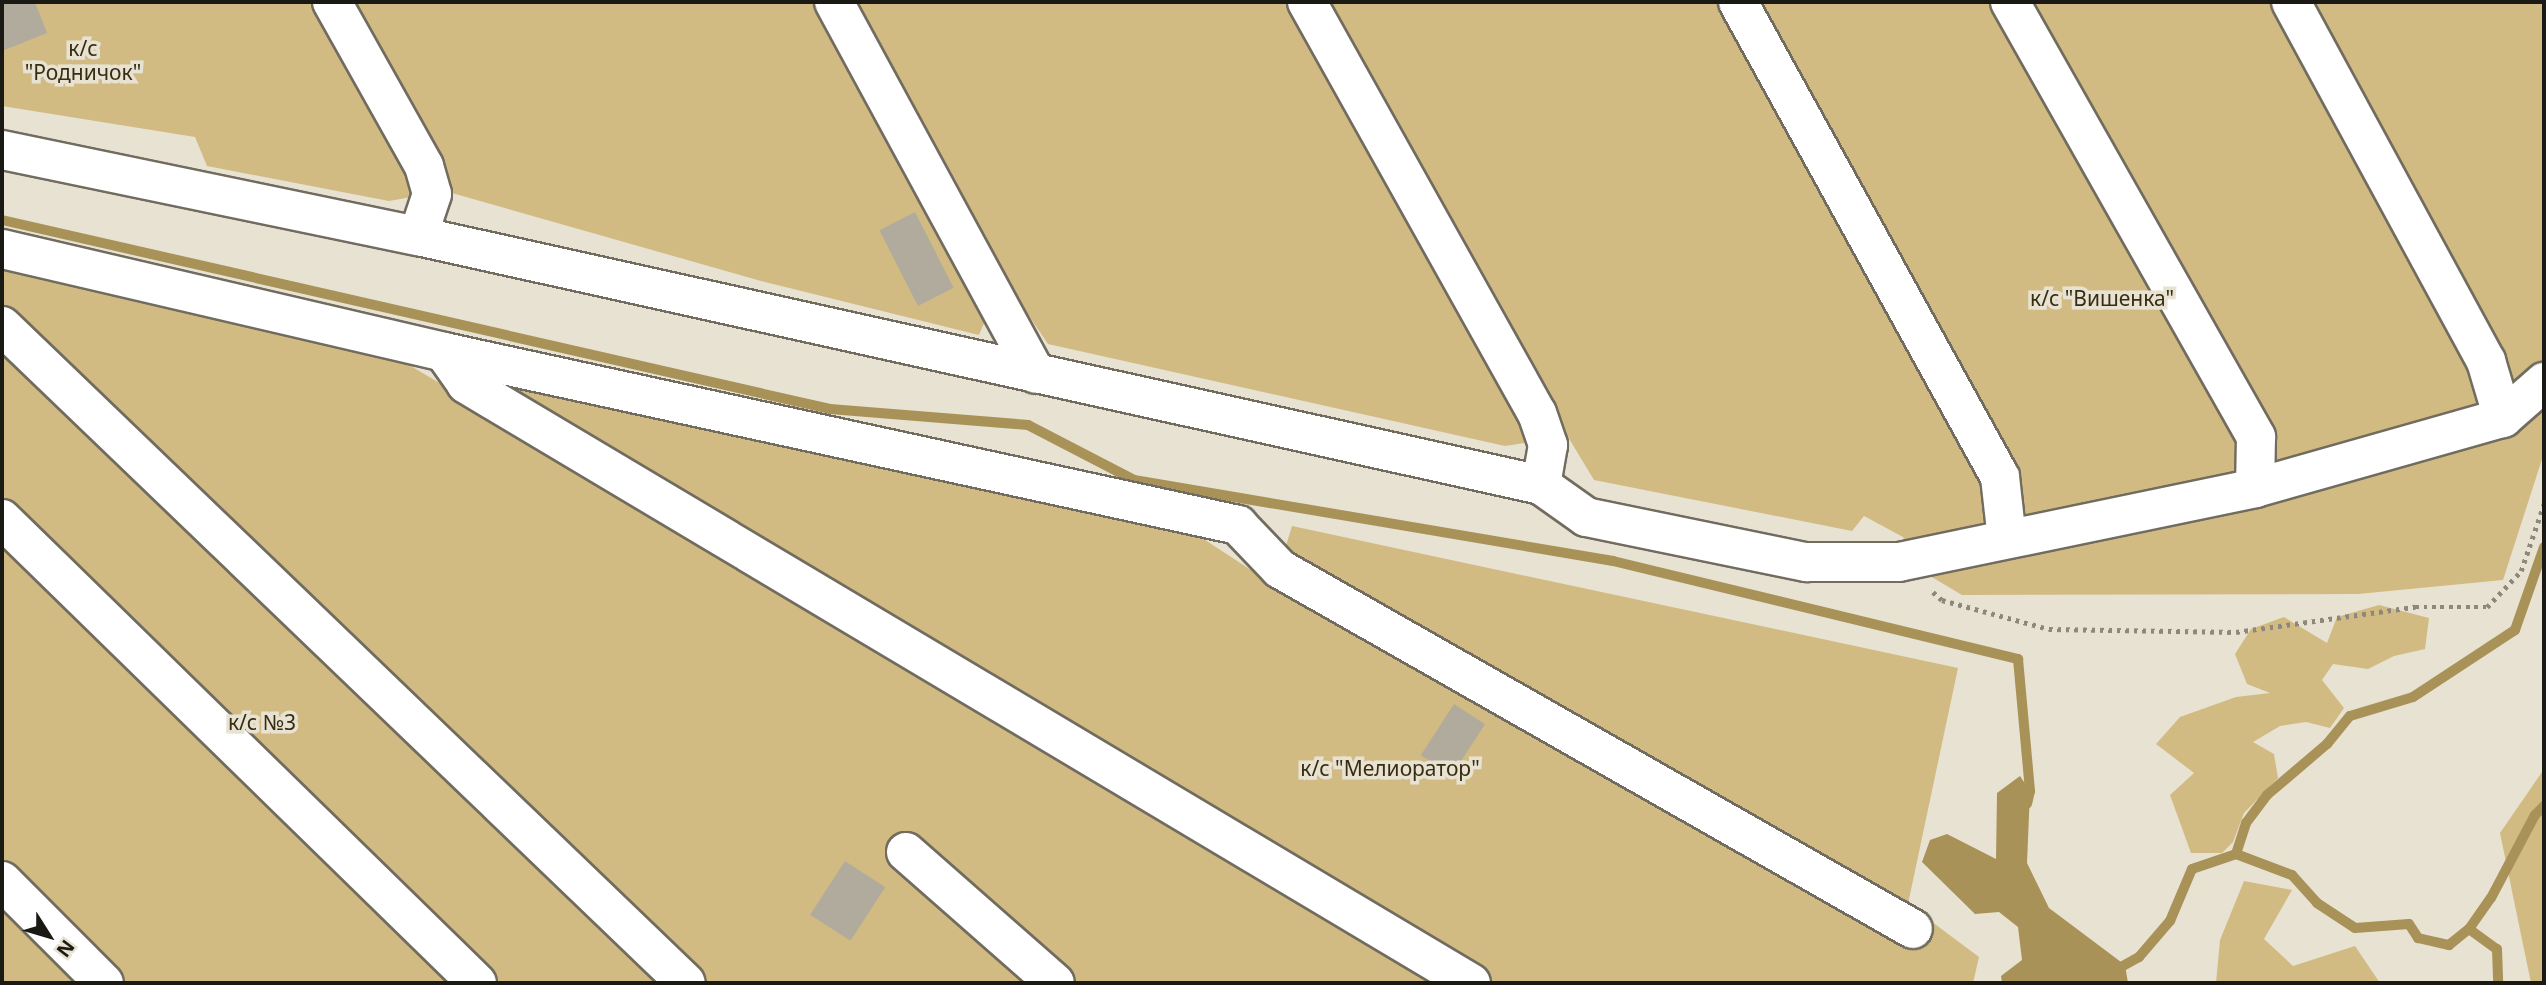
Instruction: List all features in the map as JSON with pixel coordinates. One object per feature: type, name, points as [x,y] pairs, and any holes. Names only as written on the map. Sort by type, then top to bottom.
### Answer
[{"type":"lane","points":[[332,2],[424,166],[432,194],[418,236]]},
{"type":"lane","points":[[834,2],[1037,374]]},
{"type":"lane","points":[[1307,2],[1537,413],[1548,445],[1541,485]]},
{"type":"lane","points":[[1738,2],[2000,477],[2007,538]]},
{"type":"lane","points":[[2010,2],[2256,437],[2255,488]]},
{"type":"lane","points":[[2291,2],[2486,361],[2503,418]]},
{"type":"lane","points":[[2,150],[418,236],[1541,485],[1586,517],[1806,562],[1899,562],[2255,488],[2503,418],[2544,382]]},
{"type":"lane","points":[[2,249],[444,352],[1238,525],[1280,569],[1913,929]]},
{"type":"lane","points":[[2,326],[686,983]]},
{"type":"lane","points":[[444,352],[467,384],[1471,983]]},
{"type":"lane","points":[[2,519],[477,983]]},
{"type":"lane","points":[[906,852],[1055,983]]},
{"type":"lane","points":[[2,881],[104,983]]},
{"type":"path","points":[[1899,562],[1942,600],[2049,629],[2236,632],[2415,607],[2487,607],[2521,571],[2544,504]]},
{"type":"green space","points":[[2,2],[2544,2],[2544,453],[2503,580],[2358,594],[1962,595],[1920,570],[1903,537],[1864,516],[1852,531],[1594,480],[1550,407],[1530,442],[1505,446],[1048,344],[1027,313],[987,316],[979,335],[761,281],[445,191],[389,201],[207,166],[195,137],[2,106]]},
{"type":"green space","points":[[2,262],[404,362],[458,394],[474,374],[1199,536],[1274,585],[1292,526],[1958,668],[1908,904],[1979,957],[1973,983],[2,983]]},
{"type":"green space","points":[[2379,605],[2429,618],[2425,649],[2394,656],[2368,669],[2333,664],[2322,680],[2344,708],[2330,728],[2306,722],[2280,726],[2253,742],[2274,754],[2278,778],[2244,813],[2233,842],[2222,853],[2191,853],[2170,795],[2194,773],[2156,744],[2180,717],[2236,697],[2270,693],[2247,684],[2235,654],[2251,629],[2284,617],[2327,643],[2337,617]]},
{"type":"green space","points":[[2544,769],[2544,983],[2531,983],[2500,833]]},
{"type":"green space","points":[[2244,881],[2292,890],[2264,939],[2293,966],[2355,946],[2380,983],[2216,983],[2220,940]]},
{"type":"shaded area","points":[[2020,776],[2030,791],[2027,863],[2049,908],[2125,965],[2128,983],[2002,983],[2001,976],[2022,960],[2018,927],[1999,912],[1975,914],[1922,862],[1930,840],[1947,834],[1996,859],[1997,793]]},
{"type":"building","points":[[2,2],[35,2],[47,33],[2,51]]},
{"type":"building","points":[[915,212],[954,288],[918,306],[879,230]]},
{"type":"building","points":[[1454,704],[1485,724],[1452,775],[1421,755]]},
{"type":"building","points":[[845,861],[885,887],[850,941],[810,915]]},
{"type":"waterway","points":[[2,220],[830,409],[1028,425],[1134,480],[1613,561],[2018,659],[2030,791],[2027,804]]},
{"type":"waterway","points":[[2092,983],[2139,957],[2170,921],[2192,869],[2236,854],[2246,823],[2267,795],[2327,744],[2350,716],[2413,697],[2515,630],[2544,547]]},
{"type":"waterway","points":[[2236,854],[2292,875],[2317,903],[2355,928],[2409,924],[2418,938],[2449,945],[2469,929],[2491,898],[2535,815],[2544,806]]},
{"type":"waterway","points":[[2469,929],[2497,949],[2498,983]]},
{"type":"park label","name":"к/с \"Родничок\"","points":[[83,60]]},
{"type":"park label","name":"к/с \"Вишенка\"","points":[[2102,298]]},
{"type":"park label","name":"к/с №3","points":[[262,722]]},
{"type":"park label","name":"к/с \"Мелиоратор\"","points":[[1390,768]]}]
